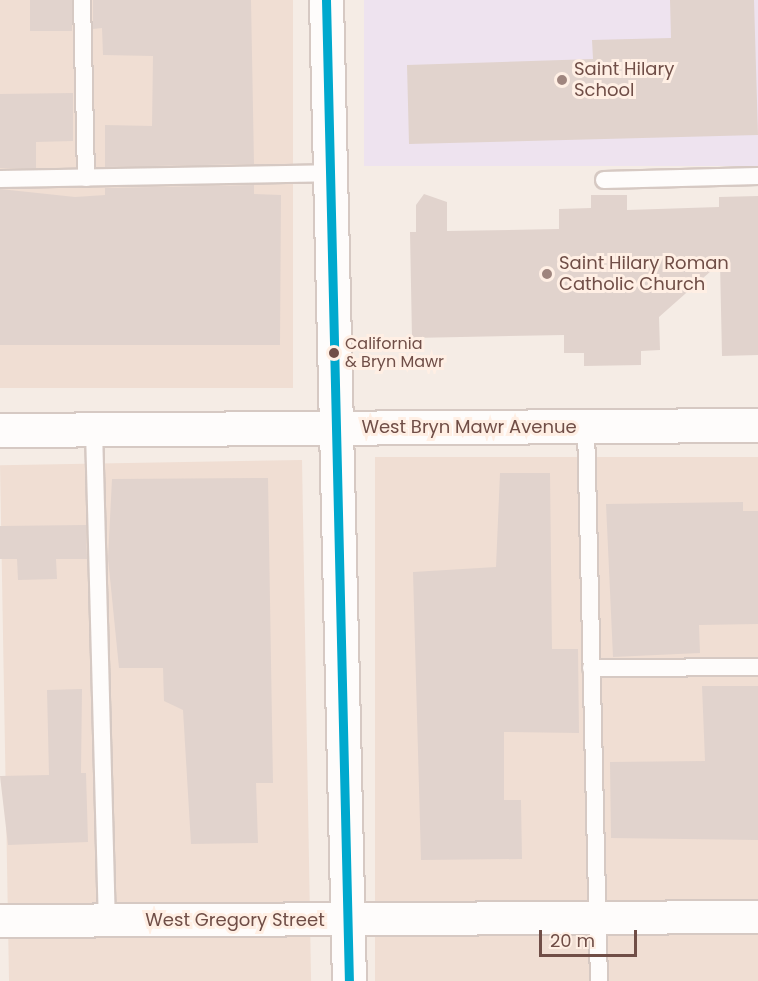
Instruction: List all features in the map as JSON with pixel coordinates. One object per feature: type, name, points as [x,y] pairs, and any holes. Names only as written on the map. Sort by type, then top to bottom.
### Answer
[{"type":"main road","points":[[326,0],[349,981]]},
{"type":"main road","name":"West Bryn Mawr Avenue","points":[[0,430],[758,425]]},
{"type":"street","name":"West Gregory Street","points":[[0,921],[758,917]]},
{"type":"lane","points":[[82,0],[86,178]]},
{"type":"lane","points":[[0,179],[329,173]]},
{"type":"lane","points":[[604,180],[758,176]]},
{"type":"lane","points":[[586,426],[599,981]]},
{"type":"lane","points":[[94,430],[107,921]]},
{"type":"lane","points":[[591,668],[758,667]]},
{"type":"shaded area","points":[[0,0],[293,0],[293,388],[0,388]]},
{"type":"shaded area","name":"Saint Hilary School","points":[[364,0],[758,0],[758,166],[364,166]]},
{"type":"shaded area","points":[[375,457],[758,457],[758,981],[375,981]]},
{"type":"shaded area","points":[[302,460],[311,981],[9,981],[0,465]]},
{"type":"building","points":[[30,0],[72,0],[72,31],[30,31]]},
{"type":"building","points":[[93,0],[251,0],[254,164],[105,167],[105,125],[152,126],[153,56],[103,55],[102,28],[93,29]]},
{"type":"building","points":[[670,0],[754,0],[758,135],[409,144],[407,65],[593,59],[592,40],[671,38]]},
{"type":"building","points":[[73,93],[73,141],[36,142],[36,168],[0,168],[0,94]]},
{"type":"building","points":[[254,185],[254,194],[281,195],[280,345],[0,345],[0,189],[75,197],[105,195],[105,188]]},
{"type":"building","name":"Saint Hilary Roman Catholic Church","points":[[424,194],[447,202],[447,231],[559,229],[559,209],[591,208],[591,195],[627,195],[627,210],[719,207],[719,197],[758,196],[758,355],[722,356],[720,263],[659,317],[660,350],[641,351],[641,365],[584,366],[584,353],[564,353],[564,335],[412,338],[410,232],[416,232],[416,205]]},
{"type":"building","points":[[500,473],[550,473],[552,649],[578,649],[579,733],[504,732],[504,800],[521,800],[522,859],[421,860],[413,572],[496,567]]},
{"type":"building","points":[[268,478],[273,783],[256,783],[258,843],[191,844],[183,710],[164,701],[163,668],[119,668],[108,558],[112,479]]},
{"type":"building","points":[[743,502],[743,511],[758,511],[758,624],[699,625],[700,653],[613,657],[606,504]]},
{"type":"building","points":[[86,525],[87,559],[56,559],[57,579],[18,580],[17,559],[0,559],[0,526]]},
{"type":"building","points":[[702,686],[758,686],[758,840],[611,838],[610,762],[705,761]]},
{"type":"building","points":[[82,689],[81,773],[86,773],[88,842],[8,845],[0,776],[49,775],[47,690]]},
{"type":"transit line","points":[[326,0],[349,981]]},
{"type":"place","name":"Saint Hilary School","points":[[562,80]]},
{"type":"place","name":"Saint Hilary Roman Catholic Church","points":[[547,274]]},
{"type":"place","name":"California & Bryn Mawr","points":[[334,353]]}]
